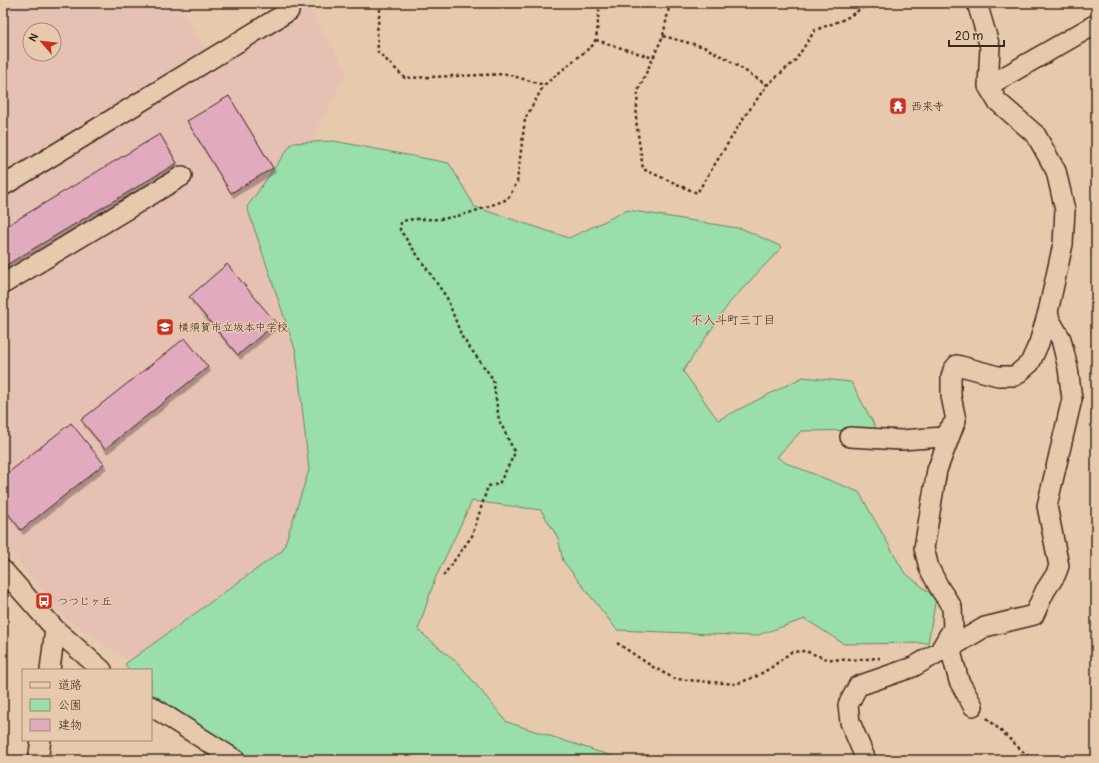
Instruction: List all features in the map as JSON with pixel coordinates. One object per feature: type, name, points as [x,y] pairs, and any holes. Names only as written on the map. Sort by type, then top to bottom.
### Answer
[{"type":"street","points":[[973,706],[944,650],[953,628],[952,607],[929,568],[924,548],[937,470],[956,420],[951,396],[951,377],[953,370],[958,365],[998,376],[1015,376],[1030,363],[1039,343],[1048,312],[1062,244],[1065,210],[1056,172],[1036,135],[997,101],[988,86],[990,47],[976,3]]},
{"type":"street","points":[[3,186],[289,11]]},
{"type":"street","points":[[988,86],[1096,24]]},
{"type":"street","points":[[3,284],[182,176]]},
{"type":"street","points":[[866,760],[850,722],[848,705],[858,686],[913,667],[985,627],[1034,616],[1045,591],[1056,574],[1059,566],[1047,506],[1072,399],[1068,368],[1061,339],[1050,320],[1048,312]]},
{"type":"street","points":[[850,437],[901,440],[942,437],[956,420]]},
{"type":"street","points":[[3,570],[55,629],[101,669]]},
{"type":"street","points":[[50,669],[55,629]]},
{"type":"street","points":[[152,707],[236,760]]},
{"type":"street","points":[[38,760],[41,741]]},
{"type":"path","points":[[381,3],[377,31],[378,52],[405,78],[506,74],[544,85]]},
{"type":"path","points":[[443,576],[472,536],[488,486],[499,484],[515,453],[498,420],[493,379],[462,337],[447,298],[400,230],[401,222],[409,219],[439,219],[466,214],[508,199],[517,182],[525,119],[544,85],[593,45],[596,40],[598,10],[601,3]]},
{"type":"path","points":[[670,3],[662,36],[638,91],[636,120],[643,169],[697,193],[767,85],[795,61],[815,30],[846,19],[870,3]]},
{"type":"path","points":[[662,36],[704,48],[727,59],[767,85]]},
{"type":"path","points":[[596,40],[653,58]]},
{"type":"path","points":[[617,643],[675,680],[736,684],[757,676],[772,667],[791,652],[805,651],[827,659],[848,660],[886,657]]},
{"type":"path","points":[[973,706],[1032,760]]},
{"type":"shaded area","name":"横須賀市立坂本中学校","points":[[3,3],[177,3],[208,53],[288,3],[305,3],[347,71],[296,171],[343,544],[143,669],[140,669],[66,618],[3,544]]},
{"type":"green space","points":[[334,141],[449,163],[475,207],[569,238],[628,210],[743,229],[782,247],[730,302],[683,371],[718,420],[803,377],[851,382],[877,430],[801,431],[777,457],[786,463],[859,492],[904,572],[936,598],[928,643],[844,644],[805,619],[755,636],[617,630],[563,561],[558,538],[541,510],[472,501],[435,579],[418,630],[459,664],[507,722],[624,760],[253,760],[152,694],[152,669],[128,669],[125,664],[283,550],[309,470],[296,352],[247,207],[292,143]]},
{"type":"building","points":[[229,96],[273,168],[231,193],[187,121]]},
{"type":"building","points":[[160,134],[177,163],[3,267],[3,228]]},
{"type":"building","points":[[227,264],[276,323],[238,355],[189,297]]},
{"type":"building","points":[[185,338],[208,367],[105,449],[81,420]]},
{"type":"building","points":[[71,423],[104,464],[21,530],[3,507],[3,477]]},
{"type":"place","name":"西来寺","points":[[898,106]]},
{"type":"place","name":"横須賀市立坂本中学校","points":[[165,327]]},
{"type":"place","name":"つつじヶ丘","points":[[44,601]]},
{"type":"district","name":"不入斗町三丁目","points":[[733,320]]}]
